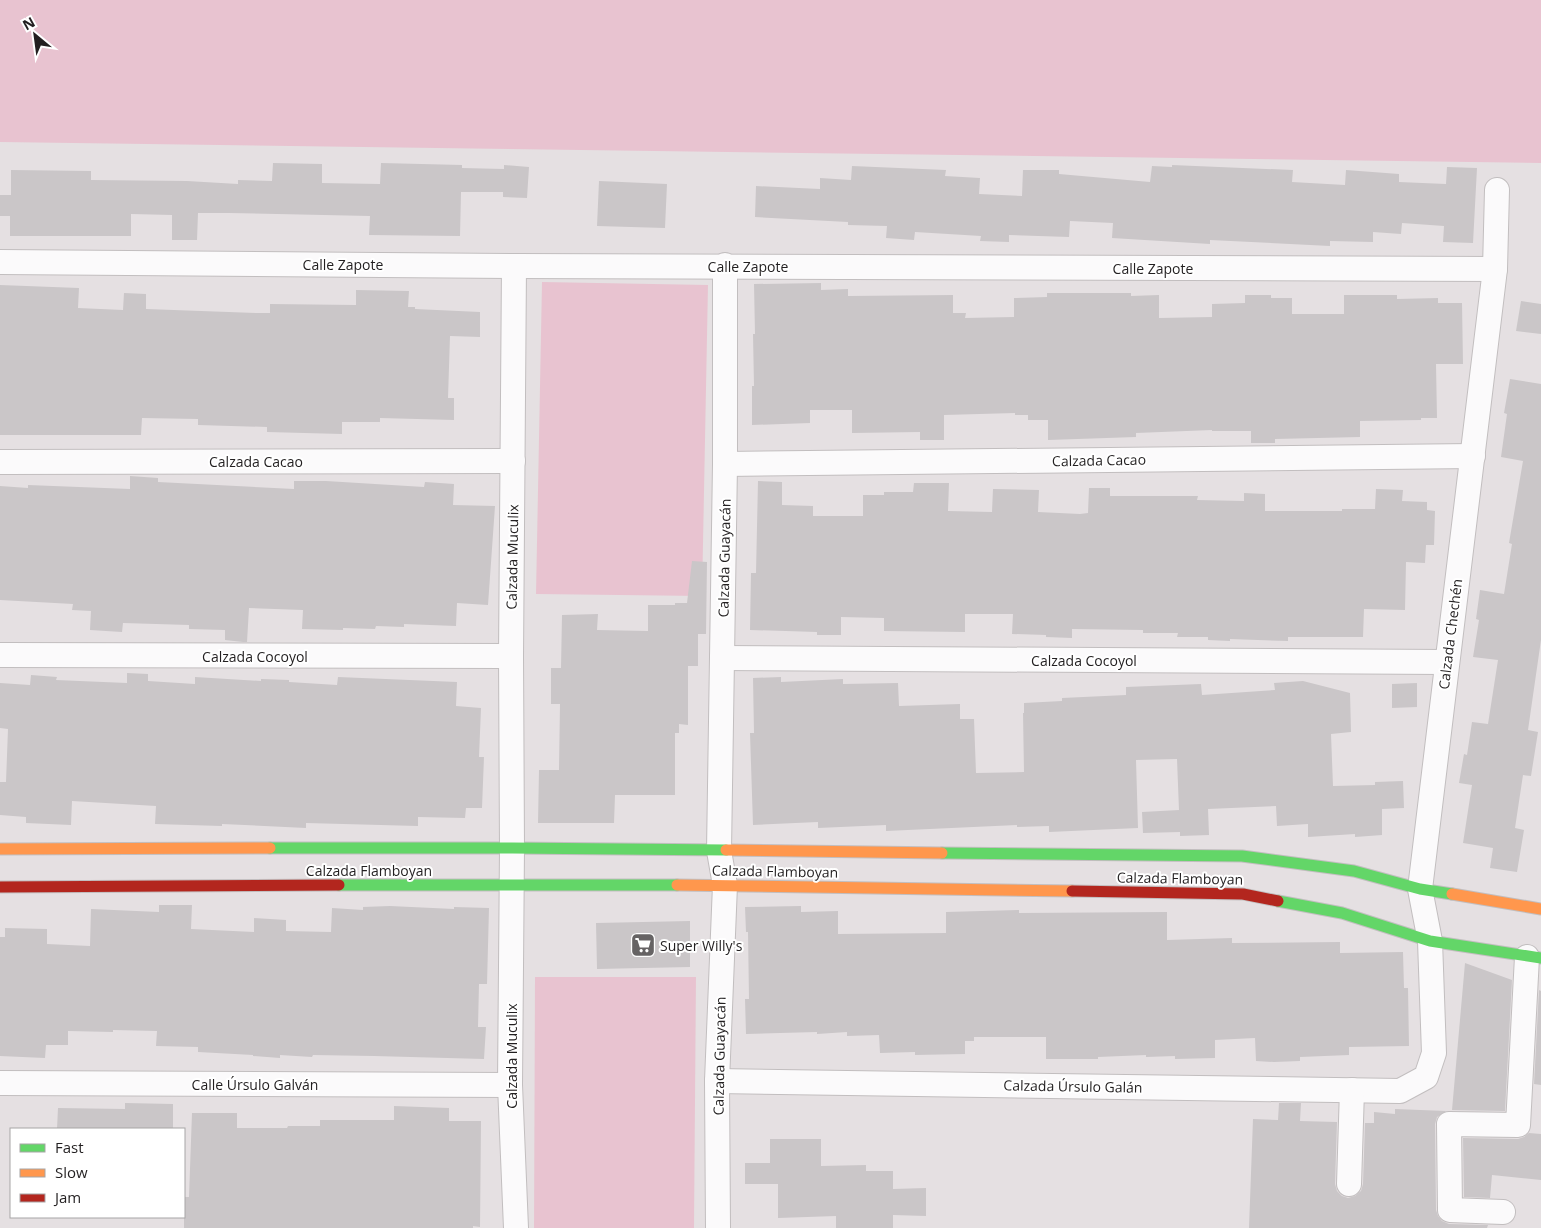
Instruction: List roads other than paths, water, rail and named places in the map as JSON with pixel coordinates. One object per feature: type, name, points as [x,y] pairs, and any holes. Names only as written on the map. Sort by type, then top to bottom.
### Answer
[{"type":"main road","name":"Calzada Flamboyan","points":[[0,849],[512,848],[1242,856],[1354,871],[1420,890],[1541,909]]},
{"type":"main road","name":"Calzada Flamboyan","points":[[0,887],[512,884],[725,885],[1244,894],[1342,913],[1430,941],[1534,958]]},
{"type":"street","name":"Calzada Chechén","points":[[1426,1077],[1434,1053],[1430,941],[1420,890],[1446,662],[1495,269],[1497,190]]},
{"type":"street","name":"Calle Zapote","points":[[0,262],[514,266],[1495,269]]},
{"type":"street","name":"Calzada Muculix","points":[[514,266],[510,656],[512,848],[510,1085],[516,1228]]},
{"type":"street","name":"Calzada Guayacán","points":[[718,1228],[717,1081],[725,885],[719,851],[725,464],[725,266]]},
{"type":"street","name":"Calzada Cacao","points":[[725,464],[1473,456]]},
{"type":"street","name":"Calzada Cacao","points":[[0,462],[513,461]]},
{"type":"street","name":"Calzada Cocoyol","points":[[0,655],[510,656]]},
{"type":"street","name":"Calzada Cocoyol","points":[[722,658],[1446,662]]},
{"type":"street","points":[[1503,1212],[1450,1210],[1449,1124],[1518,1125],[1534,958]]},
{"type":"street","name":"Calzada Úrsulo Galán","points":[[717,1081],[1400,1091],[1426,1077]]},
{"type":"street","name":"Calle Úrsulo Galván","points":[[0,1083],[510,1085]]},
{"type":"street","points":[[1348,1184],[1352,1090]]},
{"type":"place","name":"Super Willy's","points":[[643,945]]}]
